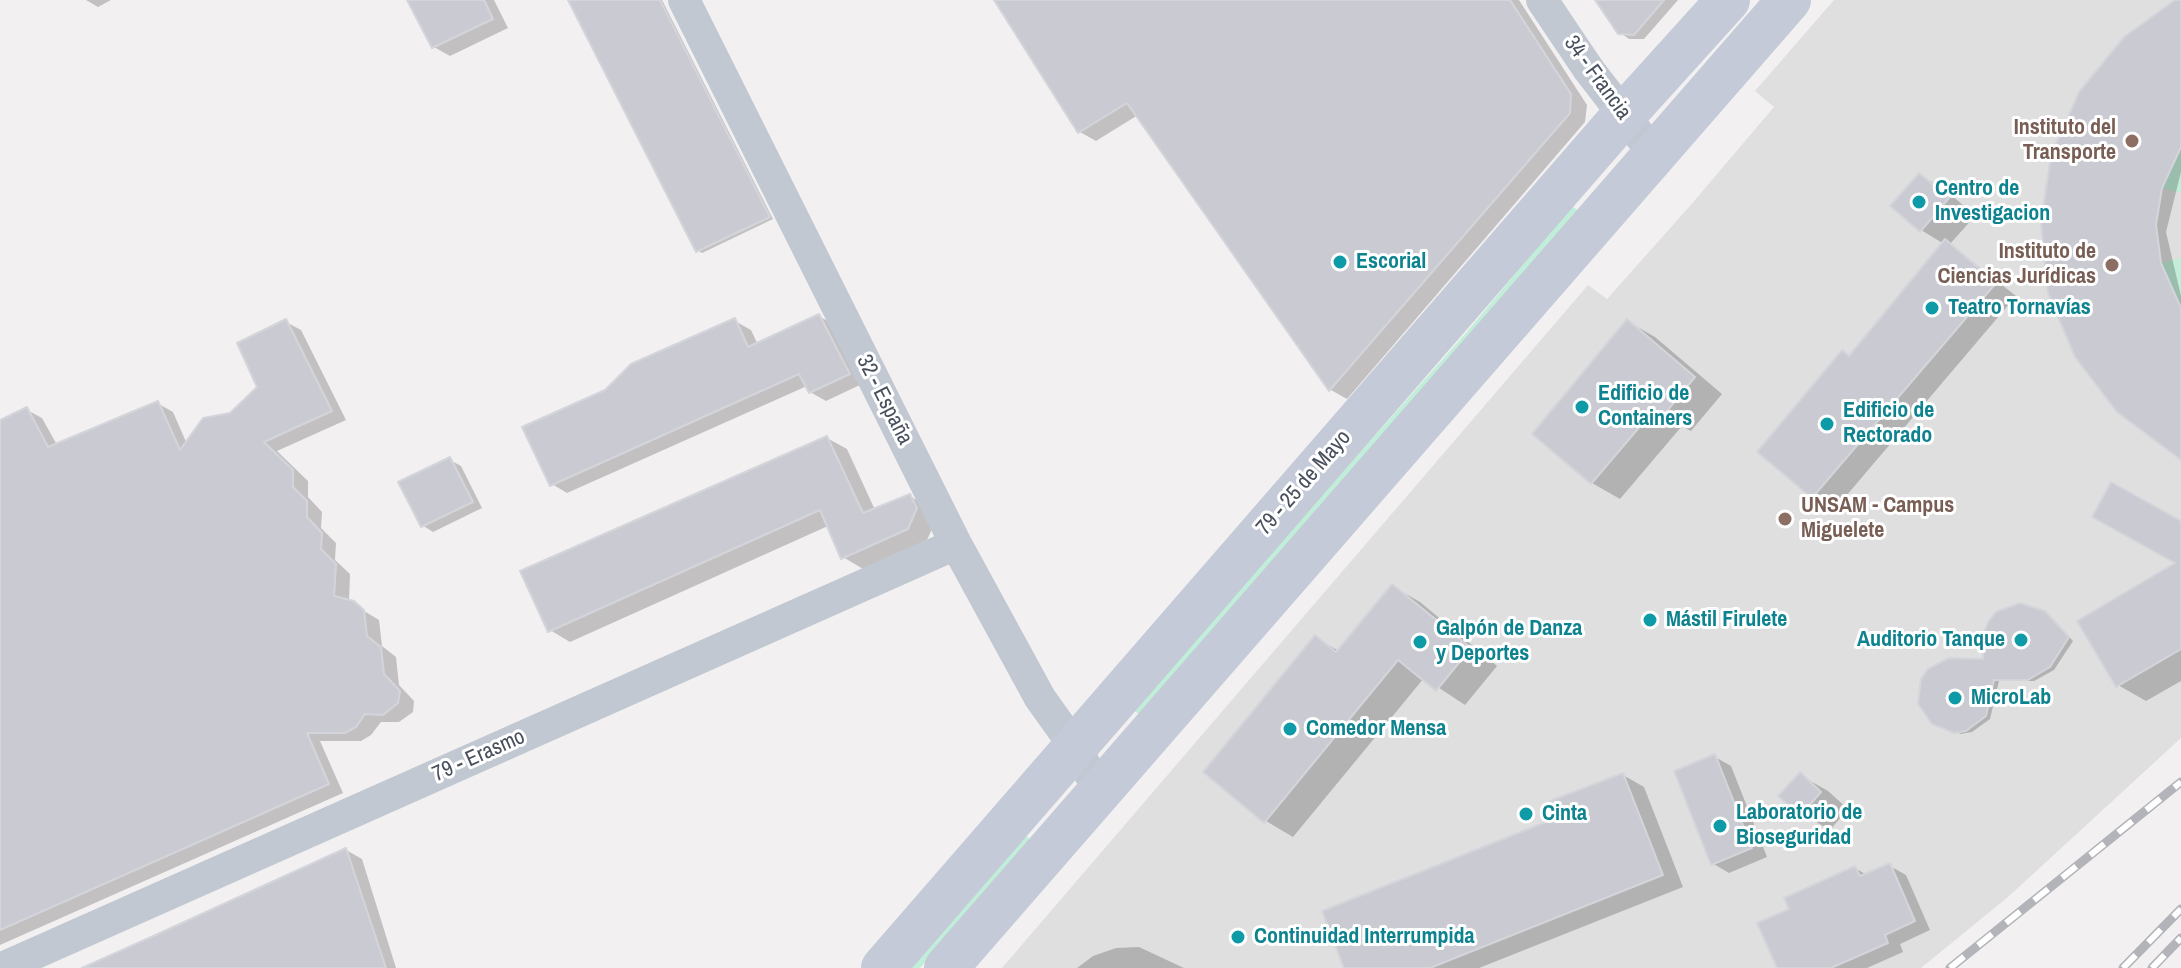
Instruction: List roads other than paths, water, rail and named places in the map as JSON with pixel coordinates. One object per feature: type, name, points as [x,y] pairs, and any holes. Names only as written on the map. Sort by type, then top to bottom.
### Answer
[{"type":"main road","name":"79 - 25 de Mayo","points":[[883,968],[1623,116],[1728,0]]},
{"type":"main road","points":[[946,968],[1789,0]]},
{"type":"street","name":"32 - España","points":[[684,0],[956,544],[1040,698],[1075,747],[1100,792]]},
{"type":"street","name":"34 - Francia","points":[[1542,0],[1623,116],[1654,154]]},
{"type":"street","name":"79 - Erasmo","points":[[2,968],[956,544]]},
{"type":"railway","points":[[1950,968],[2181,782]]},
{"type":"railway","points":[[2123,968],[2181,909]]},
{"type":"railway","points":[[2152,968],[2181,938]]},
{"type":"place","name":"Instituto del Transporte","points":[[2132,141]]},
{"type":"place","name":"Centro de Investigacion","points":[[1919,202]]},
{"type":"place","name":"Escorial","points":[[1340,262]]},
{"type":"place","name":"Instituto de Ciencias Jurídicas","points":[[2112,265]]},
{"type":"place","name":"Teatro Tornavías","points":[[1932,308]]},
{"type":"place","name":"Edificio de Containers","points":[[1582,407]]},
{"type":"place","name":"Edificio de Rectorado","points":[[1827,424]]},
{"type":"place","name":"UNSAM - Campus Miguelete","points":[[1785,519]]},
{"type":"place","name":"Mástil Firulete","points":[[1650,620]]},
{"type":"place","name":"Auditorio Tanque","points":[[2021,640]]},
{"type":"place","name":"Galpón de Danza y Deportes","points":[[1420,642]]},
{"type":"place","name":"MicroLab","points":[[1955,698]]},
{"type":"place","name":"Comedor Mensa","points":[[1290,729]]},
{"type":"place","name":"Cinta","points":[[1526,814]]},
{"type":"place","name":"Laboratorio de Bioseguridad","points":[[1720,826]]},
{"type":"place","name":"Continuidad Interrumpida","points":[[1238,937]]}]
